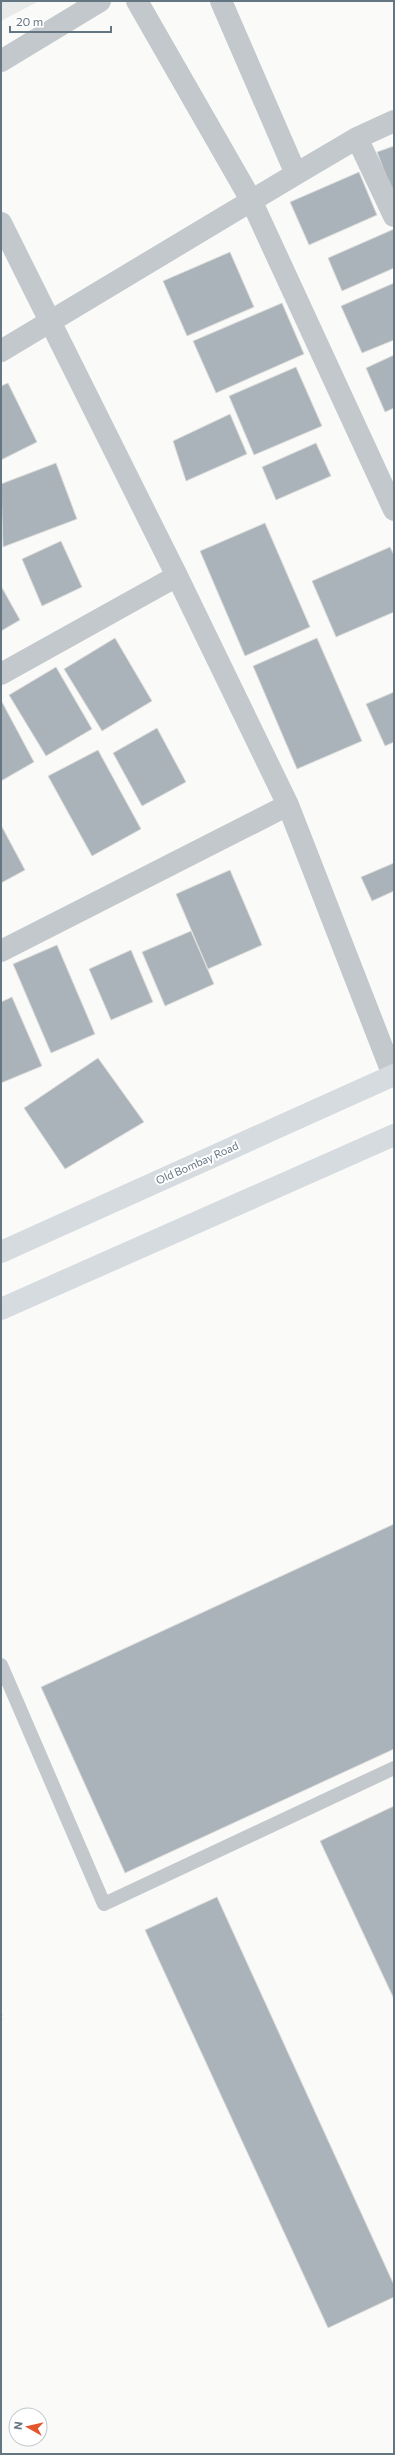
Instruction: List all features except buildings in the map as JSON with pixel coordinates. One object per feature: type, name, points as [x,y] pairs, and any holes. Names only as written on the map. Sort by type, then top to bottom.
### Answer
[{"type":"main road","name":"Old Bombay Road","points":[[1,1252],[394,1075]]},
{"type":"main road","points":[[1,1309],[394,1135]]},
{"type":"street","points":[[1,61],[100,1]]},
{"type":"street","points":[[138,1],[251,200],[394,510]]},
{"type":"street","points":[[221,1],[296,174]]},
{"type":"street","points":[[1,351],[251,200],[357,138],[394,121]]},
{"type":"street","points":[[357,138],[394,216]]},
{"type":"street","points":[[1,223],[178,576],[288,804],[394,1075]]},
{"type":"street","points":[[1,674],[178,576]]},
{"type":"street","points":[[1,950],[288,804]]},
{"type":"lane","points":[[1,1665],[104,1904],[394,1768]]},
{"type":"path","points":[[1,2014],[1,2022]]},
{"type":"shaded area","points":[[1,1],[39,1],[1,21]]}]
